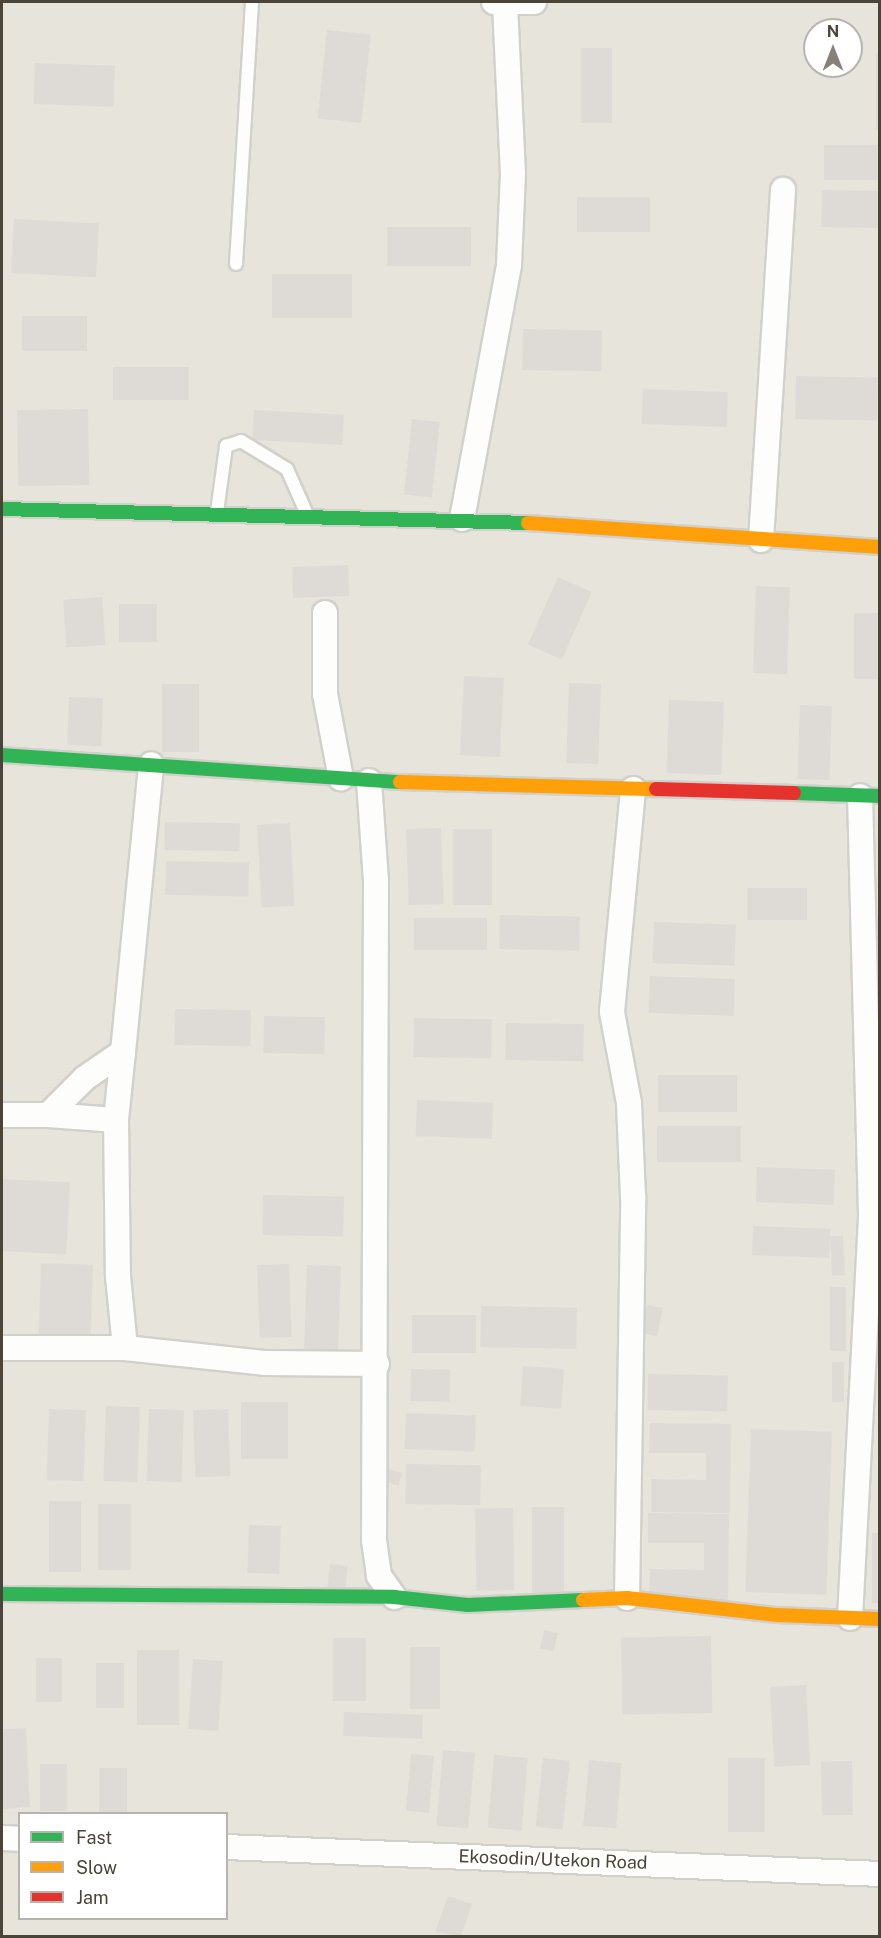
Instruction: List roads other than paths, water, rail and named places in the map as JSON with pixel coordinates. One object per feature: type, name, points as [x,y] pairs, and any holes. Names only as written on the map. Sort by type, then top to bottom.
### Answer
[{"type":"street","points":[[494,2],[534,2]]},
{"type":"street","points":[[462,519],[509,265],[513,174],[505,2]]},
{"type":"street","points":[[761,540],[783,190]]},
{"type":"street","points":[[2,509],[462,519],[879,547]]},
{"type":"street","points":[[325,613],[325,694],[341,779]]},
{"type":"street","points":[[2,754],[369,782],[869,796],[871,1215],[850,1618]]},
{"type":"street","points":[[125,1348],[118,1276],[116,1120],[151,764]]},
{"type":"street","points":[[369,782],[376,881],[377,1364],[374,1540],[379,1576],[394,1597]]},
{"type":"street","points":[[627,1598],[633,1196],[629,1102],[612,1012],[633,789]]},
{"type":"street","points":[[48,1115],[85,1078],[123,1052]]},
{"type":"street","points":[[2,1115],[48,1115],[116,1120]]},
{"type":"street","points":[[2,1348],[125,1348],[266,1363],[377,1364]]},
{"type":"street","points":[[2,1594],[394,1597],[468,1605],[627,1598],[677,1607],[879,1619]]},
{"type":"street","points":[[2,1838],[18,1839]]},
{"type":"street","name":"Ekosodin/Utekon Road","points":[[228,1847],[879,1874]]},
{"type":"lane","points":[[236,264],[252,2]]},
{"type":"lane","points":[[217,513],[226,446],[241,441],[287,469],[307,515]]}]
